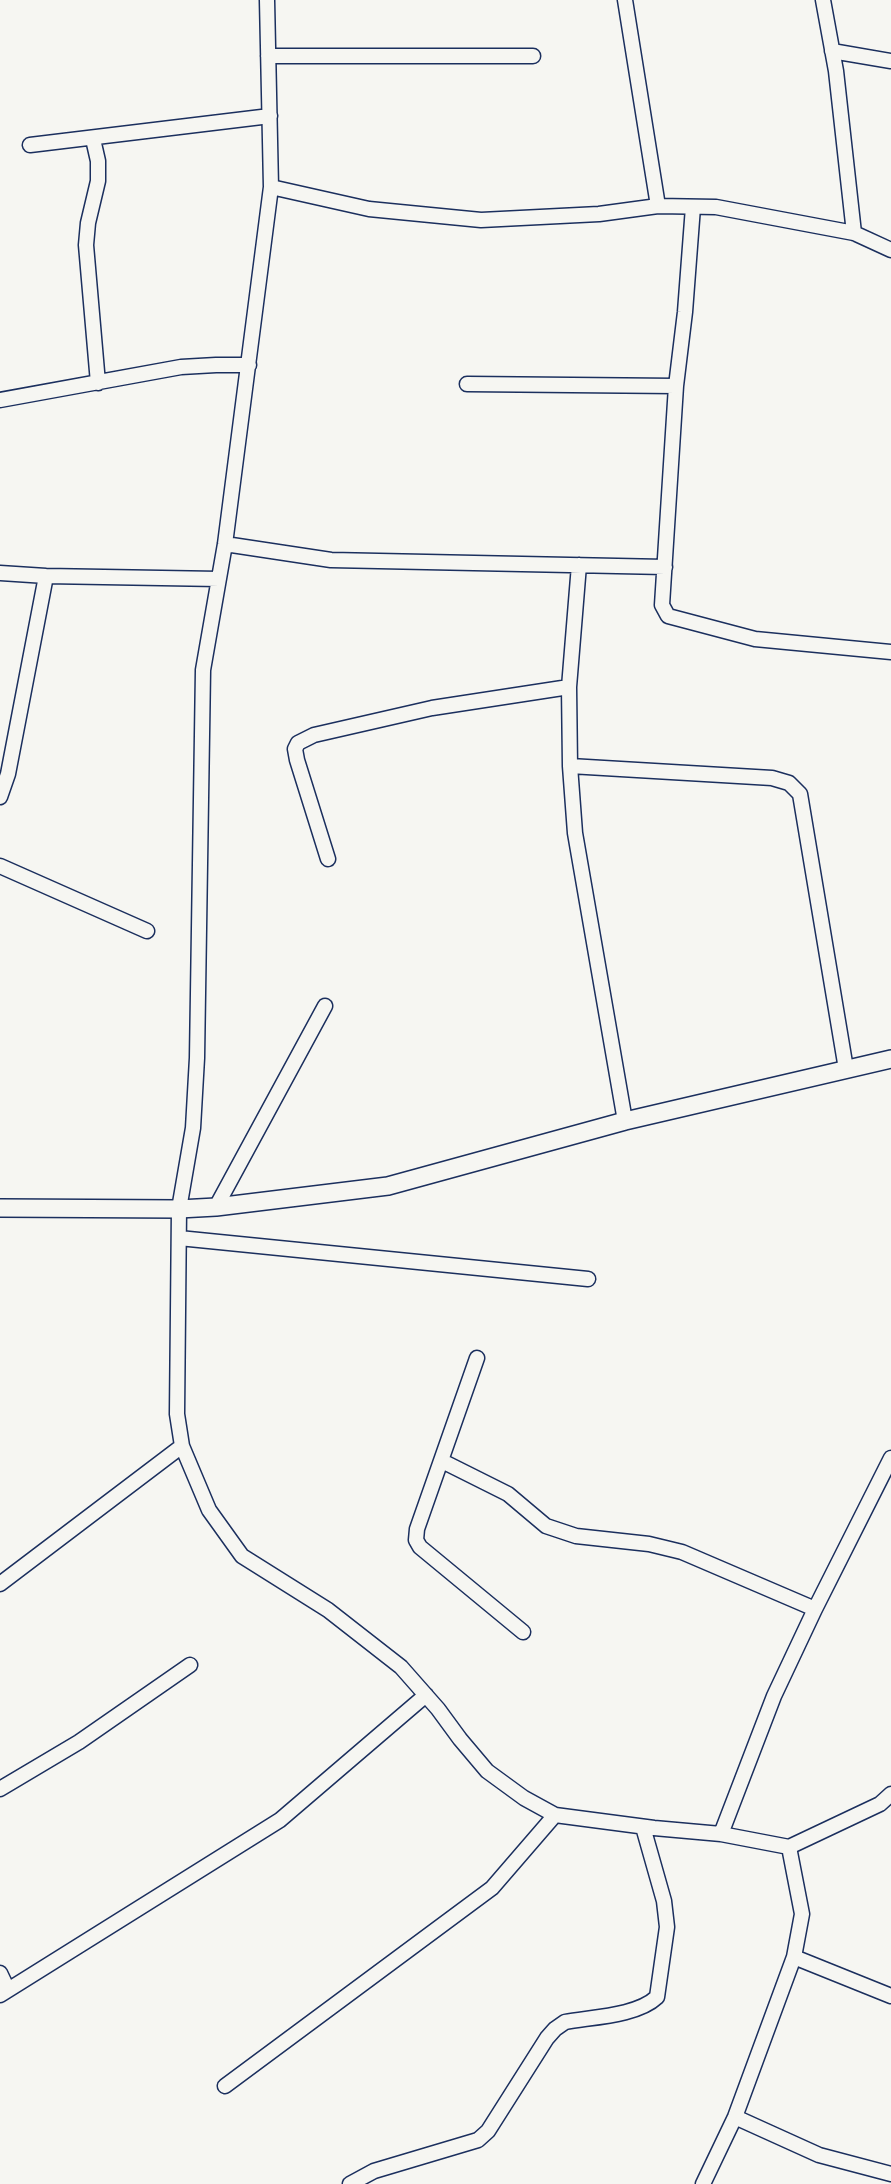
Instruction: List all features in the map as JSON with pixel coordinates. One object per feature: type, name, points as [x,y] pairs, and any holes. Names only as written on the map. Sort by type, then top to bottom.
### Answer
[{"type":"street","points":[[267,0],[271,187],[225,544],[203,670],[197,1058],[193,1128],[179,1209],[177,1414],[182,1446],[209,1510],[242,1556],[328,1610],[401,1667],[426,1695],[487,1771],[524,1798],[556,1815],[643,1827],[721,1834],[789,1847],[886,1807],[891,1794]]},
{"type":"street","points":[[625,0],[658,206]]},
{"type":"street","points":[[823,0],[832,51],[854,233]]},
{"type":"street","points":[[832,51],[891,61]]},
{"type":"street","points":[[268,56],[533,56]]},
{"type":"street","points":[[30,145],[93,139],[270,116]]},
{"type":"street","points":[[93,139],[98,161],[98,181],[88,223],[86,245],[98,383]]},
{"type":"street","points":[[271,187],[369,209],[481,220],[599,214],[658,206],[716,207],[854,233],[891,250]]},
{"type":"street","points":[[693,207],[685,312],[676,386],[666,567],[662,605],[668,616],[755,640],[891,652]]},
{"type":"street","points":[[0,400],[181,367],[249,365]]},
{"type":"street","points":[[467,384],[676,386]]},
{"type":"street","points":[[225,544],[331,560],[666,567]]},
{"type":"street","points":[[579,565],[569,687],[570,766],[575,833],[625,1121]]},
{"type":"street","points":[[0,573],[46,576],[219,579]]},
{"type":"street","points":[[0,796],[8,774],[46,576]]},
{"type":"street","points":[[328,859],[297,760],[295,749],[298,743],[314,735],[432,708],[569,687]]},
{"type":"street","points":[[570,766],[772,778],[789,783],[800,794],[846,1069]]},
{"type":"street","points":[[0,866],[147,931]]},
{"type":"street","points":[[216,1207],[325,1006]]},
{"type":"street","points":[[0,1208],[179,1209],[216,1207],[388,1186],[625,1121],[891,1059]]},
{"type":"street","points":[[179,1238],[588,1279]]},
{"type":"street","points":[[477,1358],[417,1529],[416,1540],[420,1547],[523,1632]]},
{"type":"street","points":[[0,1584],[182,1446]]},
{"type":"street","points":[[721,1834],[774,1696],[814,1609],[891,1458]]},
{"type":"street","points":[[442,1461],[508,1494],[546,1526],[576,1536],[649,1544],[682,1552],[814,1609]]},
{"type":"street","points":[[0,1789],[79,1742],[190,1665]]},
{"type":"street","points":[[0,1973],[4,1993],[280,1820],[426,1695]]},
{"type":"street","points":[[225,2086],[492,1888],[556,1815]]},
{"type":"street","points":[[350,2184],[374,2171],[478,2140],[488,2131],[547,2038],[555,2028],[565,2022],[638,2010],[650,2004],[657,1997],[667,1927],[664,1901],[643,1827]]},
{"type":"street","points":[[703,2184],[735,2117],[794,1957],[802,1914],[789,1847]]},
{"type":"street","points":[[794,1957],[891,1996]]},
{"type":"street","points":[[735,2117],[820,2155],[891,2174]]}]
